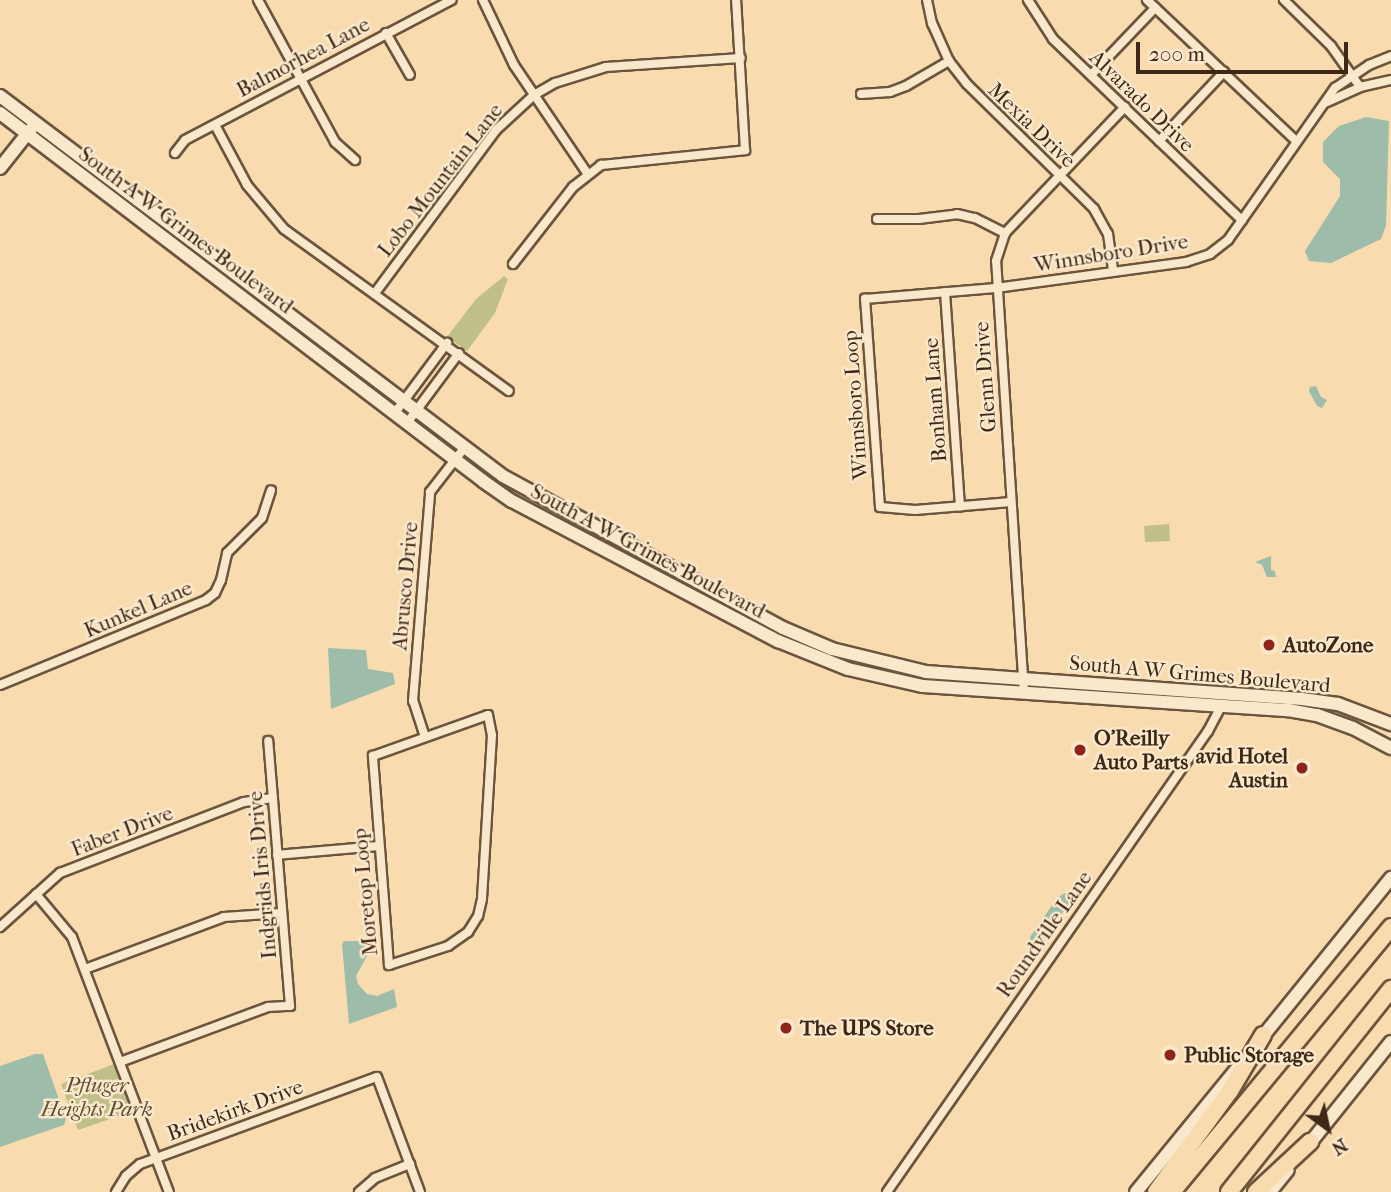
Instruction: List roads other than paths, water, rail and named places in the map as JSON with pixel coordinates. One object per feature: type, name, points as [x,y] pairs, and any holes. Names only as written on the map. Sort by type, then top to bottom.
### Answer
[{"type":"highway","points":[[1172,1192],[1391,927]]},
{"type":"highway","points":[[1229,1192],[1391,989]]},
{"type":"highway","points":[[1156,1192],[1230,1091],[1264,1035]]},
{"type":"highway","points":[[1256,1192],[1310,1142]]},
{"type":"main road","name":"South A W Grimes Boulevard","points":[[0,96],[32,129],[140,219],[502,494],[778,641],[830,655],[1024,686],[1222,700],[1338,704],[1391,724]]},
{"type":"main road","name":"South A W Grimes Boulevard","points":[[0,113],[32,129],[148,208],[503,476],[830,655]]},
{"type":"main road","points":[[0,168],[32,129]]},
{"type":"main road","points":[[140,219],[148,208]]},
{"type":"main road","points":[[214,276],[222,264]]},
{"type":"main road","points":[[308,348],[317,336]]},
{"type":"main road","points":[[540,515],[555,510],[569,511]]},
{"type":"main road","points":[[732,617],[739,604]]},
{"type":"main road","name":"South A W Grimes Boulevard","points":[[1222,700],[1317,715],[1353,728],[1391,748]]},
{"type":"main road","points":[[1353,728],[1374,723],[1391,732]]},
{"type":"main road","points":[[1136,1192],[1391,878]]},
{"type":"main road","points":[[1270,1192],[1391,1042]]},
{"type":"street","points":[[258,0],[335,142],[355,160]]},
{"type":"street","name":"Balmorhea Lane","points":[[175,153],[185,140],[452,0]]},
{"type":"street","points":[[483,0],[505,48],[587,173]]},
{"type":"street","points":[[513,264],[587,173],[601,165],[745,150],[736,0]]},
{"type":"street","name":"Mexia Drive","points":[[927,0],[932,23],[949,61],[984,104],[1060,176],[1102,221],[1108,234],[1113,271]]},
{"type":"street","name":"Alvarado Drive","points":[[1028,0],[1053,39],[1242,220]]},
{"type":"street","points":[[1147,0],[1295,140]]},
{"type":"street","points":[[1290,2],[1331,46],[1360,87]]},
{"type":"street","points":[[1091,75],[1155,8]]},
{"type":"street","points":[[386,33],[410,75]]},
{"type":"street","name":"Winnsboro Drive","points":[[996,288],[1186,262],[1210,254],[1228,240],[1295,140],[1335,88],[1353,75],[1391,56]]},
{"type":"street","name":"Lobo Mountain Lane","points":[[375,293],[496,130],[534,95],[555,83],[606,67],[741,58]]},
{"type":"street","points":[[861,94],[890,92],[906,86],[949,61]]},
{"type":"street","points":[[1158,141],[1224,72]]},
{"type":"street","name":"Winnsboro Drive","points":[[1324,103],[1360,87],[1391,80]]},
{"type":"street","name":"Glenn Drive","points":[[1024,686],[996,261],[1005,233],[1125,107]]},
{"type":"street","points":[[215,125],[247,185],[284,229],[447,343],[509,391]]},
{"type":"street","points":[[877,219],[919,219],[957,214],[1005,233]]},
{"type":"street","name":"Winnsboro Loop","points":[[996,288],[865,299],[880,507],[915,510],[1011,502]]},
{"type":"street","name":"Bonham Lane","points":[[945,292],[960,506]]},
{"type":"street","points":[[394,414],[447,343]]},
{"type":"street","points":[[407,423],[459,352]]},
{"type":"street","name":"Abrusco Drive","points":[[425,737],[413,701],[430,492],[465,447]]},
{"type":"street","name":"Kunkel Lane","points":[[0,685],[206,600],[215,593],[227,553],[262,518],[271,490]]},
{"type":"street","name":"Roundville Lane","points":[[887,1192],[1208,731],[1222,700]]},
{"type":"street","name":"Moretop Loop","points":[[488,715],[492,735],[482,899],[468,932],[448,946],[389,965],[373,756],[425,737],[488,715]]},
{"type":"street","name":"Indgrids Iris Drive","points":[[120,1062],[268,1007],[290,1006],[268,741]]},
{"type":"street","name":"Faber Drive","points":[[0,927],[60,873],[244,802],[273,798]]},
{"type":"street","points":[[277,855],[378,846]]},
{"type":"street","points":[[36,894],[68,929],[169,1192]]},
{"type":"street","points":[[85,970],[224,917],[282,913]]},
{"type":"street","name":"Bridekirk Drive","points":[[116,1192],[133,1168],[156,1157],[377,1077],[410,1164]]},
{"type":"street","points":[[359,1192],[375,1178],[410,1164],[420,1192]]},
{"type":"place","name":"AutoZone","points":[[1269,645]]},
{"type":"place","name":"O'Reilly Auto Parts","points":[[1080,750]]},
{"type":"place","name":"avid Hotel Austin","points":[[1302,768]]},
{"type":"place","name":"The UPS Store","points":[[786,1028]]},
{"type":"place","name":"Public Storage","points":[[1170,1055]]},
{"type":"park label","name":"Pfluger Heights Park","points":[[97,1097]]}]
